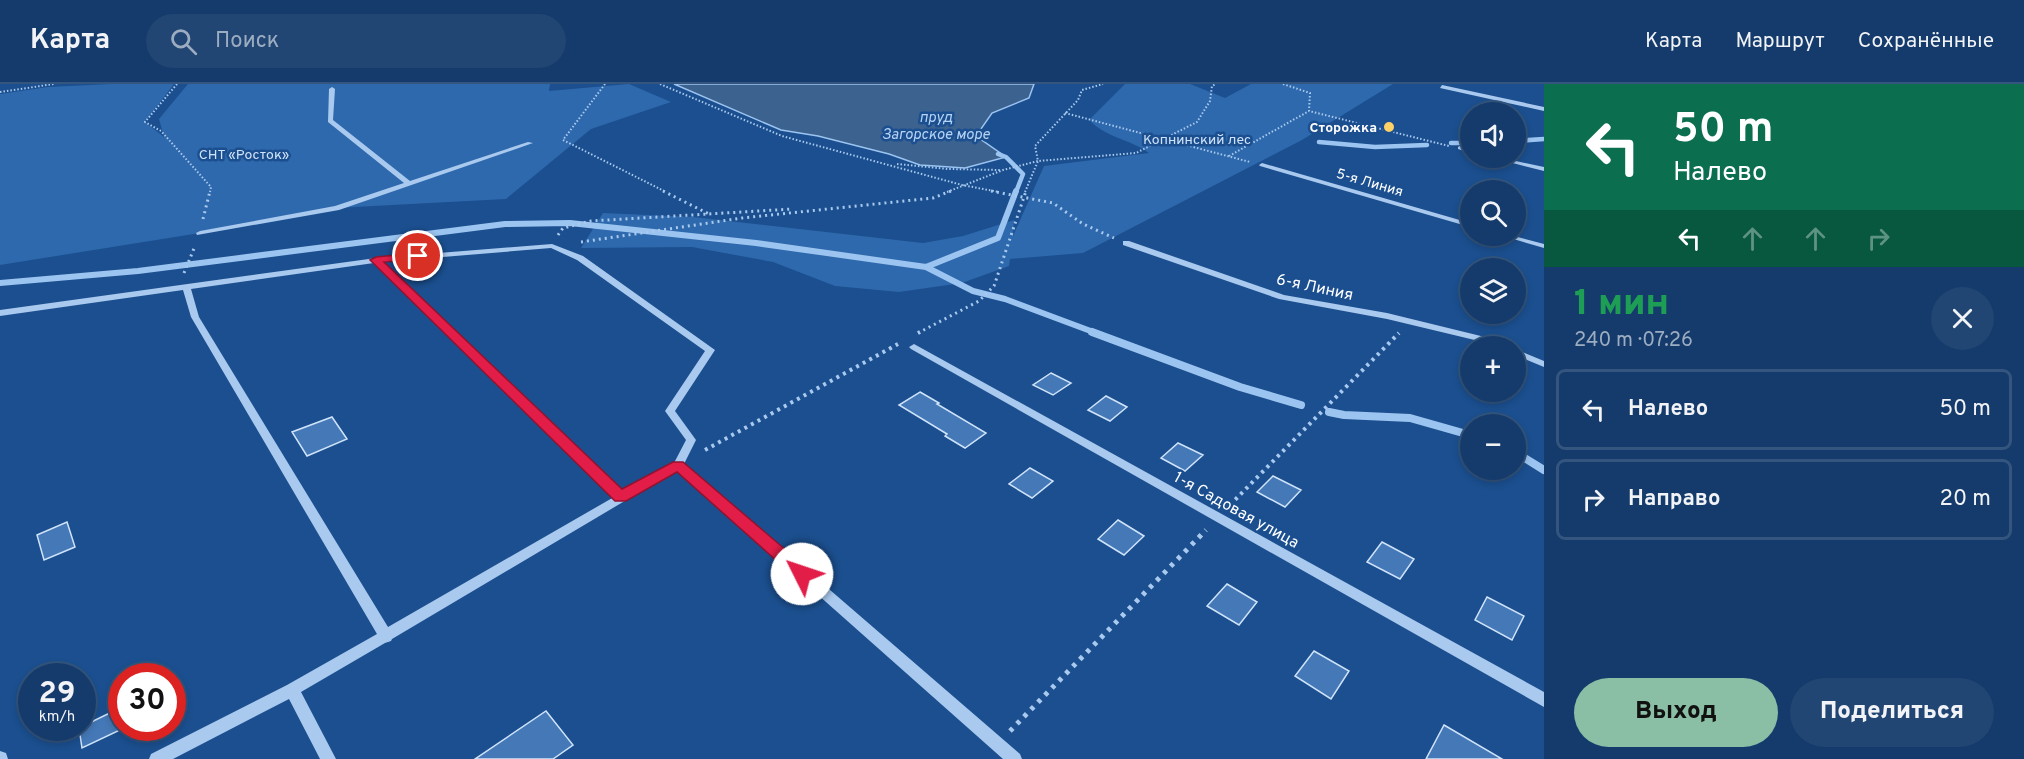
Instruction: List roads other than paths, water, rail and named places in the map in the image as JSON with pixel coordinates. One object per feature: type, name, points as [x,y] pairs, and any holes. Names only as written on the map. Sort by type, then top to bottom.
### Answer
[{"type":"street","points":[[1442,87],[1544,109]]},
{"type":"street","points":[[332,89],[330,121],[409,184]]},
{"type":"street","points":[[200,233],[336,208],[530,143]]},
{"type":"street","name":"5-я Линия","points":[[1262,165],[1460,222]]},
{"type":"street","points":[[1526,165],[1544,169]]},
{"type":"street","points":[[1526,241],[1544,246]]},
{"type":"street","name":"6-я Линия","points":[[1126,243],[1282,297],[1410,321],[1470,336]]},
{"type":"street","points":[[0,313],[376,260],[552,246],[580,258],[710,350],[670,411],[691,440],[678,465],[386,637],[292,690],[157,759]]},
{"type":"street","points":[[376,260],[621,497]]},
{"type":"street","points":[[188,288],[195,317],[386,637]]},
{"type":"street","name":"1-я Садовая улица","points":[[911,341],[1544,700]]},
{"type":"street","points":[[1526,357],[1544,364]]},
{"type":"street","points":[[678,465],[1014,759]]},
{"type":"street","points":[[292,690],[328,759]]},
{"type":"water","name":"пруд Загорское море","points":[[674,84],[1034,84],[1029,98],[992,113],[976,136],[1006,157],[965,168],[920,165],[889,154],[818,136],[781,130]]},
{"type":"waterway","points":[[1526,140],[1544,139]]},
{"type":"waterway","points":[[1319,142],[1375,147],[1427,145]]},
{"type":"waterway","points":[[1451,143],[1460,143]]},
{"type":"waterway","points":[[998,154],[1006,157],[1023,174],[1016,192]]},
{"type":"waterway","points":[[926,267],[998,238],[1016,191]]},
{"type":"waterway","points":[[0,283],[138,271],[505,224],[570,223],[756,243],[926,267]]},
{"type":"waterway","points":[[926,267],[973,291],[1005,299],[1096,333]]},
{"type":"waterway","points":[[1092,332],[1240,387],[1301,405]]},
{"type":"waterway","points":[[1329,412],[1344,415],[1410,418],[1460,432]]},
{"type":"waterway","points":[[1526,459],[1544,470]]},
{"type":"place","name":"Сторожка","points":[[1389,127]]},
{"type":"park label","name":"Копнинский лес","points":[[1197,139]]},
{"type":"park label","name":"СНТ «Росток»","points":[[244,154]]}]
